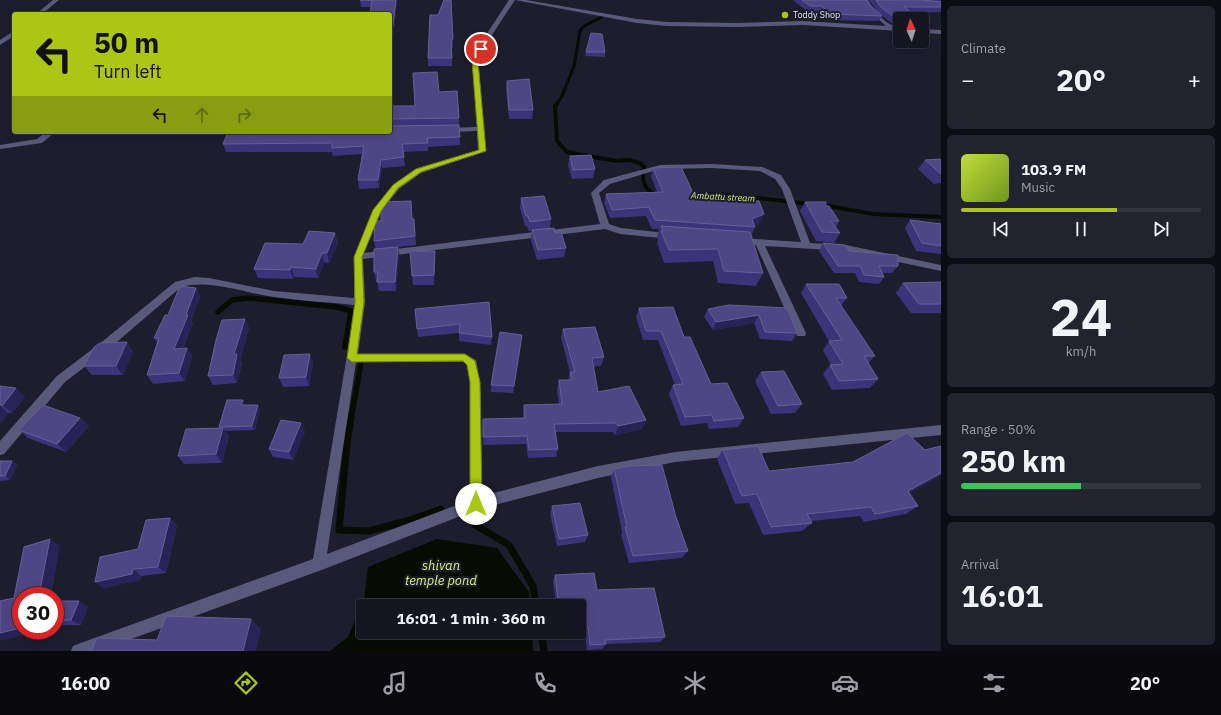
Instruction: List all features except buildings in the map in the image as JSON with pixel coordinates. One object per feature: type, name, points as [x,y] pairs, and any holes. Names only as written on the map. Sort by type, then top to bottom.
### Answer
[{"type":"street","points":[[41,12],[56,0]]},
{"type":"street","points":[[319,564],[360,302],[358,257],[377,210],[396,187],[418,171],[482,151],[475,61],[487,38],[512,0]]},
{"type":"street","points":[[517,0],[637,21],[667,24],[737,25],[803,23],[891,28]]},
{"type":"street","points":[[865,0],[870,9],[891,28]]},
{"type":"street","points":[[929,31],[941,32]]},
{"type":"street","points":[[0,43],[12,34]]},
{"type":"street","points":[[435,130],[480,129]]},
{"type":"street","points":[[0,147],[39,141],[48,134]]},
{"type":"street","points":[[605,226],[595,193],[607,182],[660,167],[711,166],[762,169],[778,177],[788,196],[806,245]]},
{"type":"street","points":[[358,257],[605,226],[620,231],[679,236]]},
{"type":"street","points":[[727,240],[846,248],[941,268]]},
{"type":"street","points":[[759,242],[801,333]]},
{"type":"street","points":[[0,450],[61,379],[107,344],[178,284],[195,280],[209,281],[274,294],[360,302]]},
{"type":"street","points":[[352,358],[465,358],[472,363],[475,382],[476,504]]},
{"type":"street","points":[[78,651],[319,564],[476,504],[598,472],[675,457],[941,430]]},
{"type":"water","name":"shivan temple pond","points":[[437,539],[497,548],[529,592],[530,599],[364,599],[368,567]]},
{"type":"water","name":"shivan temple pond","points":[[356,618],[356,639],[532,639],[533,651],[330,651],[348,637]]},
{"type":"waterway","name":"Ambattu stream","points":[[556,105],[562,96],[574,66],[580,31],[584,26],[602,17]]},
{"type":"waterway","name":"Ambattu stream","points":[[556,105],[557,141],[567,152],[616,161],[629,160],[640,163],[644,167],[644,183],[648,189],[655,194]]},
{"type":"waterway","name":"Ambattu stream","points":[[687,194],[731,195],[810,204]]},
{"type":"waterway","name":"Ambattu stream","points":[[823,205],[873,214],[941,217]]},
{"type":"waterway","points":[[218,312],[232,300],[248,298],[337,307],[351,311],[345,347]]},
{"type":"waterway","points":[[351,419],[361,363]]},
{"type":"waterway","points":[[351,418],[347,443],[339,530],[369,531],[407,521],[441,509]]},
{"type":"waterway","points":[[475,525],[509,545],[533,586],[535,599]]},
{"type":"waterway","points":[[542,639],[544,651]]},
{"type":"place","name":"Toddy Shop","points":[[785,15]]},
{"type":"route","points":[[476,504],[475,382],[472,363],[465,358],[352,358],[360,302],[358,257],[377,210],[396,187],[418,171],[482,151],[475,61],[481,49]]}]
